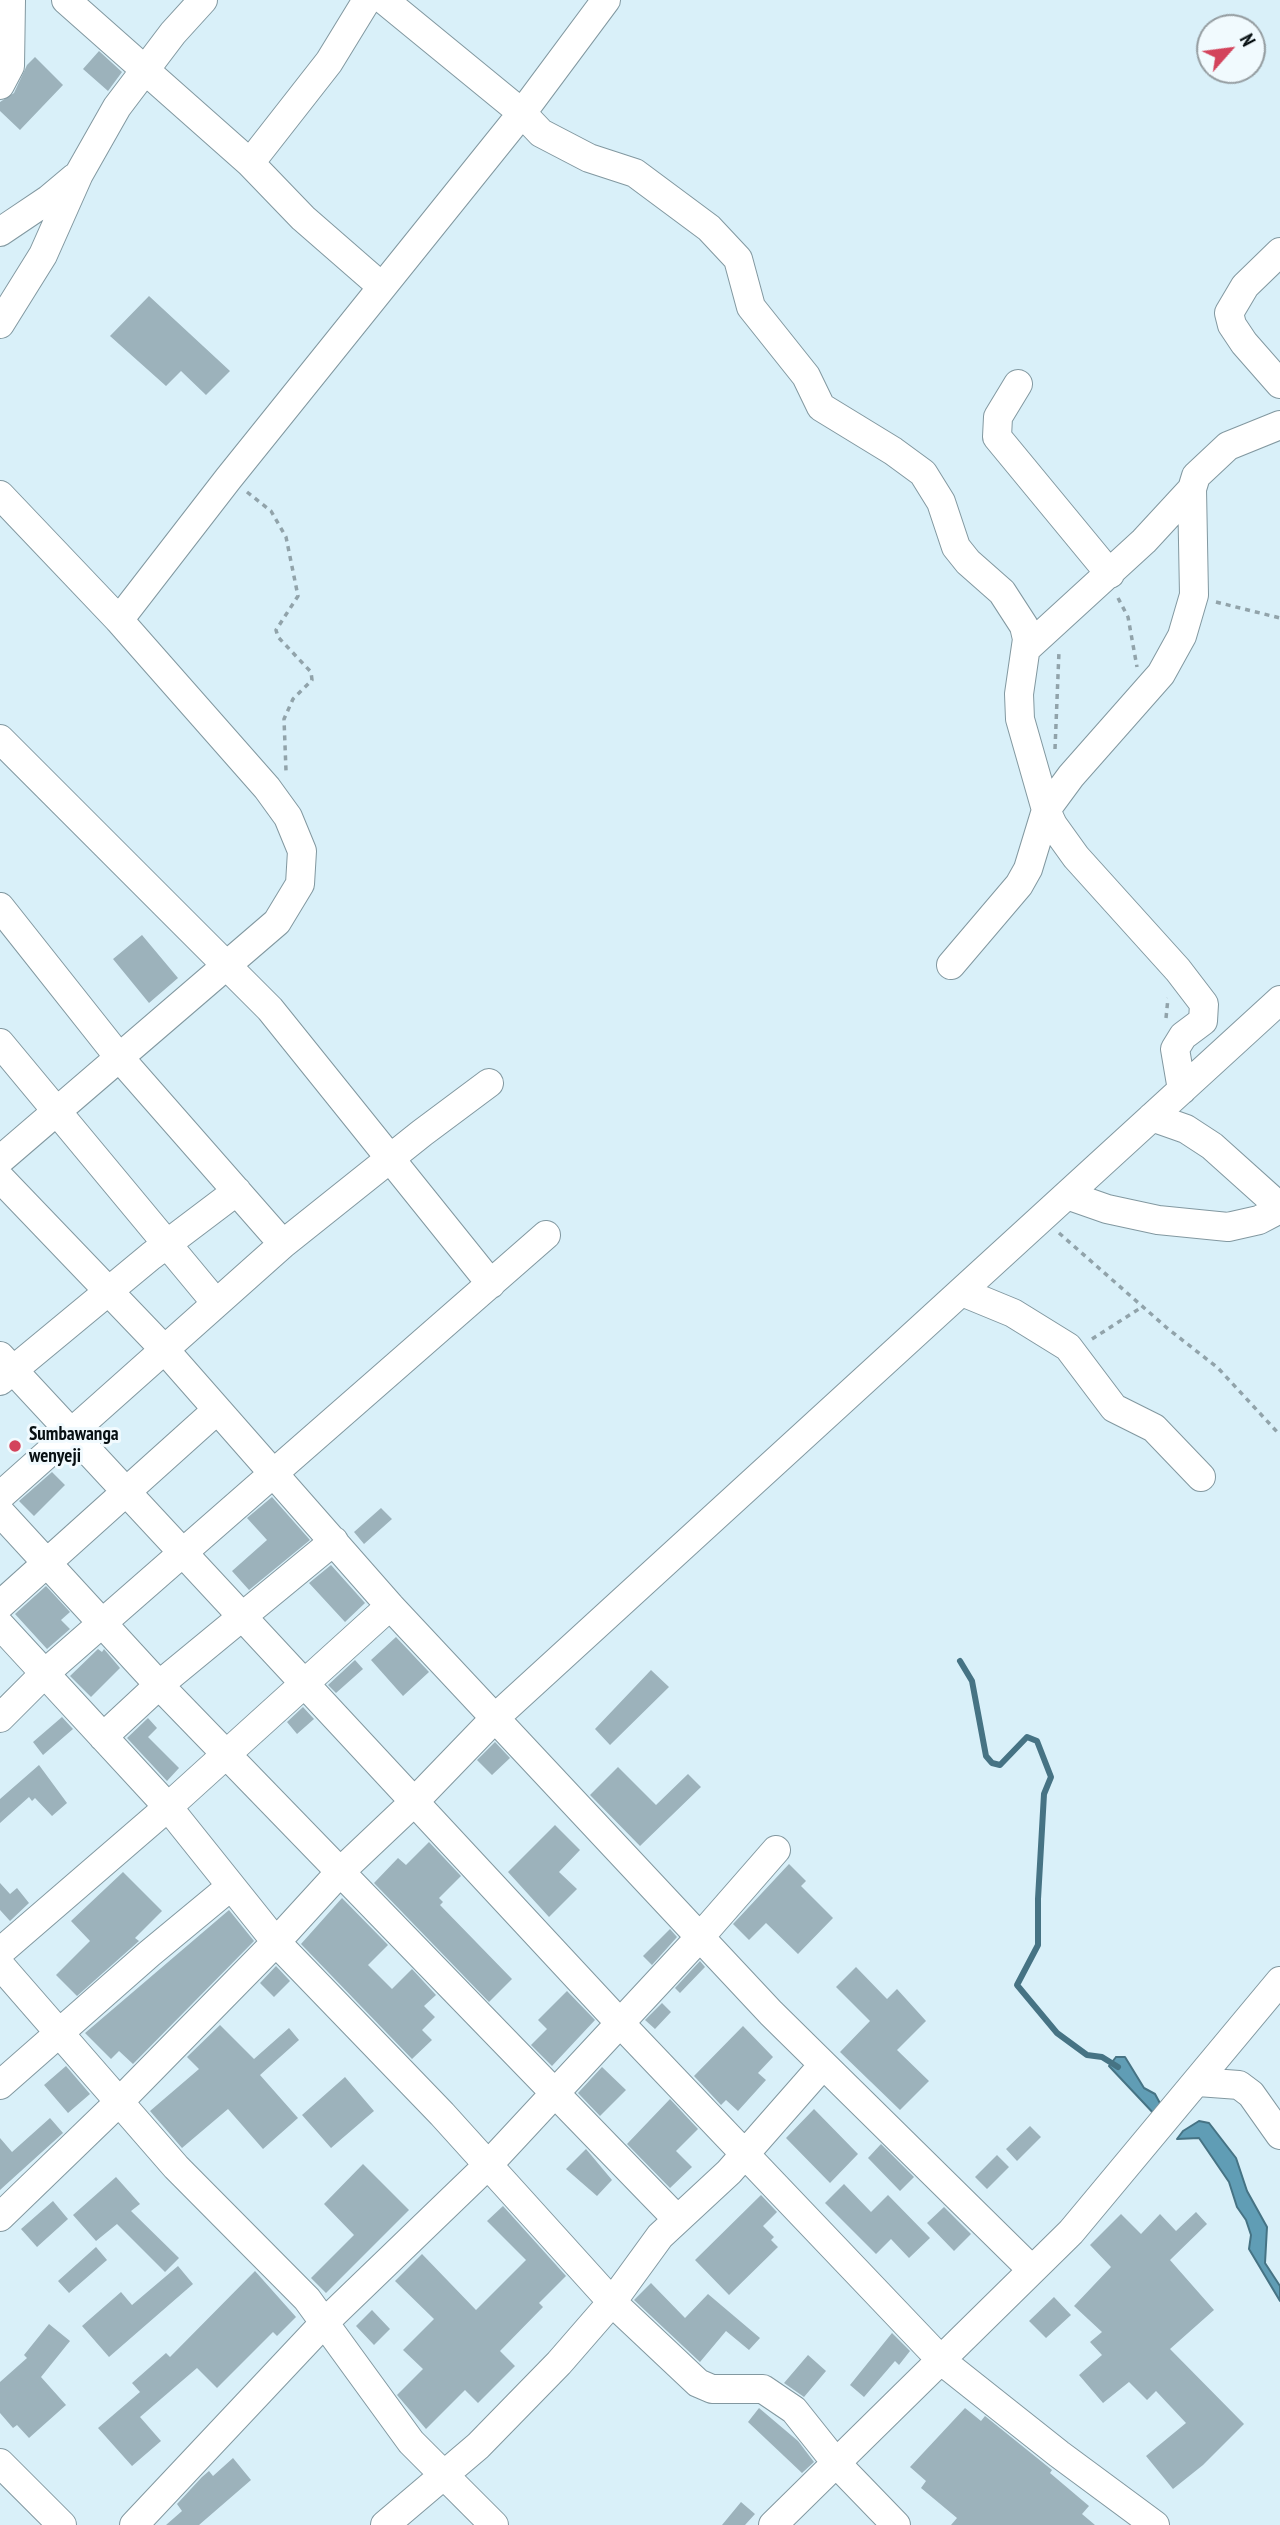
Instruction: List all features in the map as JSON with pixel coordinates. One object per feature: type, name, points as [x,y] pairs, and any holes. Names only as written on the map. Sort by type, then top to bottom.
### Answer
[{"type":"street","points":[[0,85],[10,66],[11,0]]},
{"type":"street","points":[[66,0],[250,163],[303,218],[381,286]]},
{"type":"street","points":[[250,163],[329,62],[368,0]]},
{"type":"street","points":[[385,0],[549,138],[589,158],[635,173],[650,182],[729,248],[743,270],[751,307],[806,376],[821,407],[923,473],[941,502],[956,547],[968,562],[1002,592],[1016,612],[1027,639],[1019,694],[1020,719],[1046,810],[1061,838],[1076,857],[1178,970],[1198,996],[1205,1013],[1203,1021],[1183,1036],[1175,1049],[1175,1065],[1182,1090]]},
{"type":"street","points":[[119,620],[381,286],[522,113],[606,0]]},
{"type":"street","points":[[0,324],[43,255],[79,174],[117,107],[194,3]]},
{"type":"street","points":[[0,232],[49,200],[79,174]]},
{"type":"street","points":[[1280,252],[1245,286],[1233,302],[1229,313],[1232,325],[1244,343],[1280,384]]},
{"type":"street","points":[[1018,384],[998,417],[997,437],[1106,577]]},
{"type":"street","points":[[951,965],[1019,885],[1028,869],[1046,810],[1071,776],[1161,674],[1182,636],[1194,596],[1192,489],[1196,476],[1228,446],[1280,425]]},
{"type":"street","points":[[1027,649],[1106,577],[1192,489]]},
{"type":"street","points":[[0,495],[119,620],[267,788],[288,817],[302,850],[300,884],[277,922],[226,963],[0,1160]]},
{"type":"street","points":[[0,739],[143,885],[226,963],[306,1052],[491,1284]]},
{"type":"street","points":[[0,906],[118,1056],[283,1244]]},
{"type":"street","points":[[0,2217],[120,2101],[276,1942],[341,1871],[414,1802],[496,1717],[1280,1000]]},
{"type":"street","points":[[0,1043],[216,1303]]},
{"type":"street","points":[[0,1496],[283,1244],[489,1083]]},
{"type":"street","points":[[1067,1195],[1107,1209],[1158,1220],[1228,1227],[1259,1220],[1280,1208],[1212,1146],[1186,1129],[1152,1117]]},
{"type":"street","points":[[0,1178],[164,1349],[390,1606],[700,1937],[823,2065],[1032,2270]]},
{"type":"street","points":[[237,1191],[108,1293],[5,1369],[128,1490],[302,1683],[619,2022],[943,2362],[1059,2454],[1155,2525]]},
{"type":"street","points":[[0,1718],[44,1674],[546,1236]]},
{"type":"street","points":[[962,1292],[1013,1313],[1057,1339],[1074,1353],[1114,1408],[1154,1428],[1201,1477]]},
{"type":"street","points":[[0,1605],[217,1410]]},
{"type":"street","points":[[0,1512],[48,1561],[159,1685],[558,2092],[676,2218]]},
{"type":"street","points":[[103,1737],[159,1685],[334,1541]]},
{"type":"street","points":[[0,1952],[168,1807],[390,1606]]},
{"type":"street","points":[[0,1625],[168,1807],[276,1942],[489,2164],[612,2302],[698,2383],[712,2389],[763,2389],[776,2396],[814,2432],[837,2464],[896,2525]]},
{"type":"street","points":[[134,2525],[325,2322],[489,2164],[558,2092],[776,1850]]},
{"type":"street","points":[[0,2085],[230,1887]]},
{"type":"street","points":[[0,1965],[176,2166],[231,2225],[288,2278],[325,2322],[384,2408],[445,2476],[494,2525]]},
{"type":"street","points":[[773,2525],[943,2362],[1071,2232],[1280,1981]]},
{"type":"street","points":[[385,2525],[445,2476],[559,2363],[612,2302],[676,2218],[729,2172],[823,2065]]},
{"type":"street","points":[[1198,2082],[1239,2085],[1256,2100],[1280,2135]]},
{"type":"street","points":[[0,2463],[61,2525]]},
{"type":"path","points":[[228,479],[257,498],[280,521],[293,562],[298,596],[276,630],[278,637],[307,665],[312,680],[288,707],[284,719],[286,773]]},
{"type":"path","points":[[1106,577],[1126,609],[1133,654],[1146,691]]},
{"type":"path","points":[[1194,596],[1280,618]]},
{"type":"path","points":[[1054,760],[1061,618]]},
{"type":"path","points":[[1175,1049],[1166,1012],[1178,970]]},
{"type":"path","points":[[1045,1215],[1062,1236],[1142,1307],[1219,1368],[1280,1435]]},
{"type":"path","points":[[1074,1353],[1142,1307]]},
{"type":"water","points":[[1116,2057],[1125,2057],[1144,2088],[1155,2094],[1162,2107],[1157,2117],[1109,2066]]},
{"type":"water","points":[[1199,2121],[1209,2123],[1236,2158],[1247,2191],[1267,2227],[1265,2263],[1280,2286],[1280,2301],[1249,2249],[1251,2235],[1246,2220],[1237,2207],[1229,2182],[1199,2138],[1177,2139],[1183,2131]]},
{"type":"building","points":[[99,51],[122,72],[108,91],[83,69]]},
{"type":"building","points":[[35,57],[63,85],[20,130],[0,111],[0,102],[14,93],[27,65]]},
{"type":"building","points":[[149,296],[230,371],[206,395],[181,371],[166,386],[110,336]]},
{"type":"building","points":[[142,935],[178,978],[149,1003],[113,959]]},
{"type":"building","points":[[52,1472],[65,1485],[34,1516],[19,1501]]},
{"type":"building","points":[[272,1497],[310,1540],[249,1590],[232,1571],[267,1540],[247,1518]]},
{"type":"building","points":[[381,1508],[392,1519],[364,1544],[354,1532]]},
{"type":"building","points":[[331,1565],[365,1603],[345,1622],[309,1583]]},
{"type":"building","points":[[46,1586],[70,1612],[61,1620],[70,1629],[47,1649],[15,1614]]},
{"type":"building","points":[[396,1637],[429,1672],[403,1696],[371,1660]]},
{"type":"building","points":[[98,1649],[102,1652],[104,1649],[120,1668],[91,1697],[70,1676]]},
{"type":"building","points":[[355,1660],[363,1669],[336,1693],[328,1685]]},
{"type":"building","points":[[651,1670],[669,1687],[610,1745],[595,1729]]},
{"type":"building","points":[[303,1707],[314,1719],[297,1734],[287,1722]]},
{"type":"building","points":[[62,1717],[73,1729],[43,1755],[33,1742]]},
{"type":"building","points":[[148,1718],[157,1728],[148,1737],[179,1768],[167,1781],[127,1738]]},
{"type":"building","points":[[495,1742],[510,1758],[492,1775],[477,1760]]},
{"type":"building","points":[[39,1765],[67,1803],[52,1816],[35,1798],[32,1801],[29,1797],[0,1823],[0,1799]]},
{"type":"building","points":[[618,1767],[656,1805],[688,1774],[701,1787],[640,1846],[590,1795]]},
{"type":"building","points":[[555,1825],[580,1850],[559,1872],[577,1889],[549,1917],[508,1872]]},
{"type":"building","points":[[429,1842],[461,1876],[439,1898],[443,1902],[440,1905],[512,1979],[489,2002],[374,1883],[398,1858],[406,1865]]},
{"type":"building","points":[[789,1864],[806,1881],[801,1886],[833,1918],[798,1954],[766,1923],[749,1940],[733,1924]]},
{"type":"building","points":[[123,1872],[162,1911],[135,1938],[139,1941],[77,1996],[56,1975],[90,1941],[71,1921]]},
{"type":"building","points":[[0,1883],[10,1894],[17,1888],[29,1903],[10,1921],[0,1910]]},
{"type":"building","points":[[342,1898],[388,1945],[368,1965],[392,1989],[412,1969],[436,1995],[424,2006],[435,2017],[422,2030],[432,2040],[412,2059],[301,1944]]},
{"type":"building","points":[[229,1910],[254,1941],[133,2064],[119,2051],[111,2059],[85,2033]]},
{"type":"building","points":[[670,1929],[677,1937],[652,1965],[643,1956]]},
{"type":"building","points":[[700,1961],[705,1967],[680,1993],[675,1988]]},
{"type":"building","points":[[276,1966],[290,1981],[274,1997],[260,1983]]},
{"type":"building","points":[[856,1967],[887,1999],[897,1989],[926,2021],[897,2050],[929,2081],[900,2110],[840,2052],[870,2021],[836,1987]]},
{"type":"building","points":[[567,1991],[595,2020],[552,2066],[531,2045],[547,2029],[538,2020]]},
{"type":"building","points":[[662,2003],[671,2012],[655,2029],[645,2020]]},
{"type":"building","points":[[220,2025],[254,2059],[289,2028],[299,2040],[260,2075],[298,2118],[263,2149],[228,2109],[182,2148],[150,2111],[199,2069],[187,2057]]},
{"type":"building","points":[[743,2026],[773,2057],[758,2073],[766,2080],[738,2111],[726,2100],[721,2105],[694,2076]]},
{"type":"building","points":[[66,2066],[90,2094],[68,2113],[44,2085]]},
{"type":"building","points":[[602,2067],[626,2090],[600,2116],[578,2093]]},
{"type":"building","points":[[345,2077],[374,2111],[331,2148],[302,2115]]},
{"type":"building","points":[[670,2099],[698,2129],[676,2151],[692,2167],[670,2188],[627,2144]]},
{"type":"building","points":[[814,2109],[858,2154],[830,2183],[786,2138]]},
{"type":"building","points":[[50,2118],[63,2133],[0,2190],[0,2138],[12,2152]]},
{"type":"building","points":[[1030,2126],[1041,2137],[1017,2161],[1006,2149]]},
{"type":"building","points":[[881,2144],[914,2177],[900,2191],[868,2158]]},
{"type":"building","points":[[586,2149],[612,2180],[597,2196],[566,2169]]},
{"type":"building","points":[[997,2155],[1009,2167],[987,2189],[975,2177]]},
{"type":"building","points":[[363,2164],[409,2210],[326,2293],[311,2278],[354,2235],[324,2204]]},
{"type":"building","points":[[116,2177],[140,2204],[131,2211],[179,2258],[165,2272],[117,2224],[96,2241],[73,2215]]},
{"type":"building","points":[[844,2184],[871,2212],[888,2195],[930,2238],[909,2258],[891,2239],[876,2254],[825,2203]]},
{"type":"building","points":[[761,2195],[777,2212],[763,2226],[774,2237],[771,2240],[778,2247],[729,2295],[695,2260]]},
{"type":"building","points":[[53,2201],[68,2219],[37,2247],[21,2229]]},
{"type":"building","points":[[503,2206],[566,2276],[539,2303],[543,2307],[500,2351],[515,2366],[478,2403],[465,2390],[426,2429],[397,2395],[423,2369],[403,2350],[434,2319],[395,2281],[422,2254],[476,2310],[526,2260],[487,2221]]},
{"type":"building","points":[[944,2207],[971,2234],[954,2251],[927,2223]]},
{"type":"building","points":[[1196,2212],[1207,2224],[1170,2260],[1214,2310],[1170,2349],[1244,2424],[1203,2465],[1173,2489],[1146,2456],[1186,2423],[1156,2391],[1147,2400],[1129,2382],[1103,2403],[1079,2375],[1102,2355],[1090,2342],[1102,2332],[1074,2306],[1111,2267],[1090,2245],[1121,2214],[1141,2234],[1160,2214],[1176,2231]]},
{"type":"building","points":[[96,2247],[107,2260],[69,2293],[58,2281]]},
{"type":"building","points":[[178,2266],[193,2284],[109,2357],[82,2326],[121,2292],[132,2305]]},
{"type":"building","points":[[255,2271],[296,2317],[277,2336],[273,2332],[217,2388],[197,2368],[140,2417],[161,2441],[132,2466],[98,2428],[140,2392],[132,2383],[166,2353],[170,2357]]},
{"type":"building","points":[[651,2283],[685,2318],[708,2294],[760,2338],[749,2350],[726,2331],[700,2362],[634,2300]]},
{"type":"building","points":[[1054,2297],[1071,2315],[1046,2338],[1029,2321]]},
{"type":"building","points":[[372,2310],[390,2329],[374,2345],[356,2326]]},
{"type":"building","points":[[49,2324],[70,2341],[41,2377],[66,2405],[29,2438],[17,2425],[13,2428],[0,2413],[0,2382],[27,2358],[24,2355]]},
{"type":"building","points":[[892,2333],[910,2351],[899,2365],[895,2361],[864,2397],[850,2385]]},
{"type":"building","points":[[808,2355],[826,2371],[804,2397],[784,2383]]},
{"type":"building","points":[[759,2408],[798,2441],[814,2462],[802,2473],[748,2422]]},
{"type":"building","points":[[965,2408],[981,2421],[985,2416],[1052,2470],[1050,2473],[1089,2506],[1082,2514],[1095,2525],[951,2525],[957,2518],[921,2488],[926,2481],[910,2467]]},
{"type":"building","points":[[233,2458],[251,2480],[199,2525],[166,2525],[182,2511],[177,2504],[202,2477],[209,2471],[213,2476]]},
{"type":"building","points":[[741,2502],[755,2514],[745,2525],[722,2525]]},
{"type":"waterway","points":[[960,1661],[972,1681],[986,1756],[992,1763],[1000,1765],[1027,1737],[1037,1741],[1051,1777],[1044,1794],[1038,1945],[1017,1985],[1057,2033],[1087,2055],[1102,2057],[1118,2067]]},
{"type":"place","name":"Sumbawanga wenyeji","points":[[15,1446]]}]
